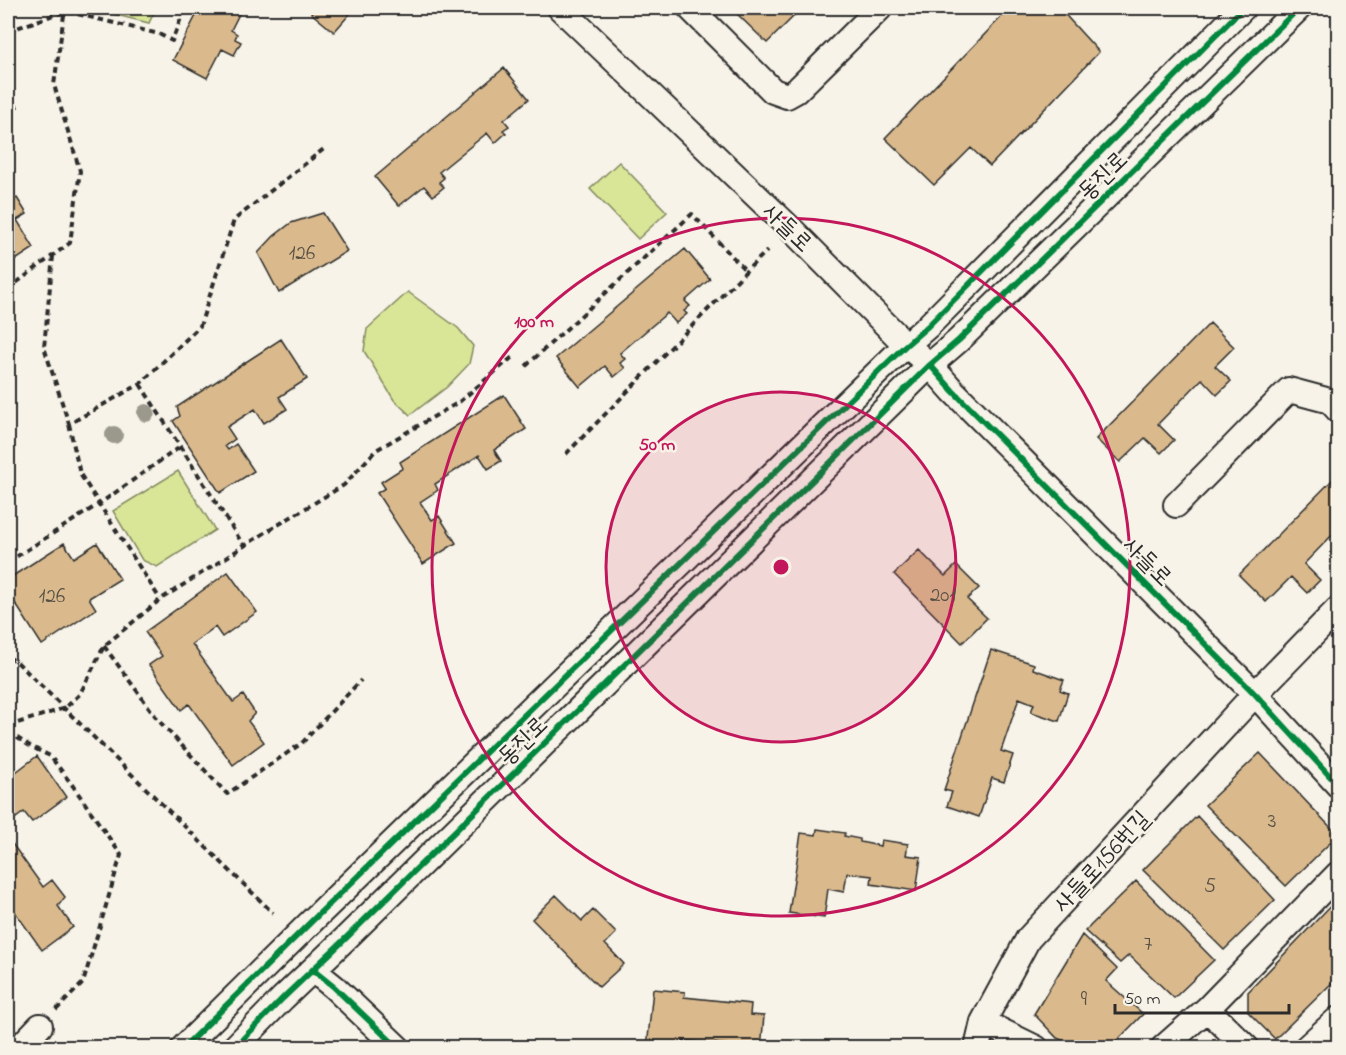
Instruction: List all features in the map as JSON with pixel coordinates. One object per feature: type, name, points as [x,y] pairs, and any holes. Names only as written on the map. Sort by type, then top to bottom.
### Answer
[{"type":"street","name":"사들로","points":[[560,8],[793,231],[906,345],[938,374],[1255,694],[1338,785]]},
{"type":"street","points":[[690,8],[773,91],[787,96],[796,91],[880,8]]},
{"type":"street","name":"동진로","points":[[183,1047],[884,366],[928,326],[1243,8]]},
{"type":"street","name":"동진로","points":[[234,1047],[910,386],[938,374],[948,350],[1299,8]]},
{"type":"street","points":[[884,366],[886,324],[928,326]]},
{"type":"street","points":[[1176,505],[1289,390],[1330,401],[1338,410]]},
{"type":"street","name":"사들로156번길","points":[[977,1047],[983,1022],[1028,939],[1255,694],[1338,609]]},
{"type":"street","points":[[1163,1047],[1207,1009],[1338,874]]},
{"type":"street","points":[[334,987],[339,944]]},
{"type":"street","points":[[312,970],[334,987],[398,1047]]},
{"type":"street","points":[[283,998],[334,987]]},
{"type":"street","points":[[1207,1009],[1247,1047]]},
{"type":"street","points":[[1306,1047],[1338,1019]]},
{"type":"street","points":[[983,1022],[1036,1047]]},
{"type":"street","points":[[18,1047],[40,1026]]},
{"type":"path","points":[[8,31],[65,9],[159,34],[172,41],[185,8]]},
{"type":"path","points":[[8,289],[70,243],[80,171],[54,86],[65,9]]},
{"type":"path","points":[[69,424],[140,384],[200,326],[234,220],[325,148]]},
{"type":"path","points":[[526,366],[692,214],[747,271]]},
{"type":"path","points":[[566,454],[767,252]]},
{"type":"path","points":[[53,256],[44,347],[69,424],[80,474],[161,599]]},
{"type":"path","points":[[8,726],[65,708],[80,694],[104,646],[161,599],[344,485],[376,450],[459,402],[515,355]]},
{"type":"path","points":[[140,384],[244,546]]},
{"type":"path","points":[[8,396],[8,402]]},
{"type":"path","points":[[8,562],[99,504],[180,447]]},
{"type":"path","points":[[104,646],[159,721],[227,794],[302,743],[361,680]]},
{"type":"path","points":[[8,657],[18,663],[65,708],[273,913]]},
{"type":"path","points":[[8,732],[50,756],[121,855],[83,983],[40,1026]]},
{"type":"green space","points":[[88,8],[156,8],[149,23]]},
{"type":"green space","points":[[619,162],[667,212],[638,239],[590,189]]},
{"type":"green space","points":[[408,292],[458,328],[473,346],[469,364],[447,387],[410,415],[394,400],[364,351],[367,329]]},
{"type":"green space","points":[[178,471],[215,530],[157,567],[142,560],[113,511]]},
{"type":"building","points":[[200,8],[242,8],[231,30],[237,34],[235,39],[241,42],[234,55],[222,49],[207,78],[173,60]]},
{"type":"building","points":[[315,8],[355,8],[334,32],[311,13]]},
{"type":"building","points":[[731,8],[802,8],[767,43]]},
{"type":"building","points":[[1010,8],[1059,8],[1099,52],[990,166],[971,148],[934,185],[885,138]]},
{"type":"building","points":[[504,68],[529,99],[504,120],[509,126],[503,130],[506,133],[495,143],[487,133],[439,172],[444,178],[439,182],[444,187],[433,196],[424,186],[399,206],[375,177]]},
{"type":"building","points":[[8,90],[18,107],[8,113]]},
{"type":"building","points":[[17,198],[27,214],[17,220],[34,248],[8,265],[8,204]]},
{"type":"building","points":[[323,213],[347,251],[279,293],[258,253],[274,236],[291,223]]},
{"type":"building","points":[[685,249],[710,279],[685,301],[690,306],[684,311],[687,314],[676,323],[667,313],[620,353],[625,359],[620,363],[625,368],[614,377],[605,366],[580,387],[556,358]]},
{"type":"building","points":[[1210,323],[1234,347],[1215,366],[1231,381],[1217,395],[1202,379],[1158,424],[1174,440],[1161,453],[1145,438],[1120,462],[1096,439]]},
{"type":"building","points":[[281,339],[307,379],[279,397],[287,409],[264,423],[255,409],[227,427],[235,439],[225,446],[228,450],[236,444],[254,471],[220,493],[173,421],[180,416],[177,407]]},
{"type":"building","points":[[504,395],[526,429],[494,450],[501,461],[488,469],[479,455],[435,484],[438,490],[420,502],[432,520],[439,516],[456,543],[423,564],[377,493],[385,488],[381,482],[403,468],[400,462]]},
{"type":"building","points":[[1338,474],[1338,529],[1304,564],[1320,580],[1307,593],[1291,577],[1266,602],[1239,575]]},
{"type":"building","points":[[64,543],[74,558],[97,543],[120,579],[89,598],[96,609],[42,645],[8,592],[8,579]]},
{"type":"building","points":[[919,550],[945,576],[956,565],[979,588],[967,599],[987,618],[962,643],[894,574]]},
{"type":"building","points":[[228,572],[257,612],[222,637],[215,627],[192,644],[233,702],[243,695],[255,713],[248,721],[264,742],[233,765],[189,704],[181,710],[149,665],[162,656],[145,632]]},
{"type":"building","points":[[991,650],[1034,664],[1033,669],[1064,680],[1060,690],[1068,693],[1059,721],[1031,712],[1034,704],[1019,698],[1001,751],[1013,755],[1004,782],[992,778],[979,817],[947,806],[952,792],[944,790]]},
{"type":"building","points":[[1260,753],[1338,835],[1286,886],[1205,805]]},
{"type":"building","points":[[37,756],[66,797],[32,822],[24,812],[8,824],[8,778]]},
{"type":"building","points":[[1197,816],[1275,900],[1224,950],[1143,870]]},
{"type":"building","points":[[817,829],[845,833],[844,836],[860,839],[860,842],[880,846],[881,840],[908,844],[906,855],[921,857],[916,891],[871,884],[872,876],[847,873],[844,892],[828,889],[824,918],[789,913],[801,833],[816,835]]},
{"type":"building","points":[[8,838],[43,887],[52,880],[65,897],[58,906],[73,927],[42,950],[8,902]]},
{"type":"building","points":[[1136,881],[1214,960],[1174,998],[1129,955],[1120,963],[1085,931]]},
{"type":"building","points":[[556,895],[582,921],[593,910],[616,933],[605,944],[624,964],[599,987],[532,919]]},
{"type":"building","points":[[1338,898],[1338,977],[1275,1039],[1248,1012],[1248,992]]},
{"type":"building","points":[[1082,935],[1117,969],[1106,981],[1143,1014],[1110,1048],[1081,1048],[1057,1038],[1034,1014]]},
{"type":"building","points":[[653,989],[685,992],[684,997],[751,1004],[750,1015],[764,1016],[761,1048],[683,1040],[683,1048],[647,1048]]},
{"type":"cycle path","points":[[183,1048],[928,326],[1243,8]]},
{"type":"cycle path","points":[[234,1048],[930,365],[959,340],[1299,8]]},
{"type":"cycle path","points":[[930,365],[953,391],[1255,694],[1338,785]]},
{"type":"cycle path","points":[[313,970],[398,1048]]}]
